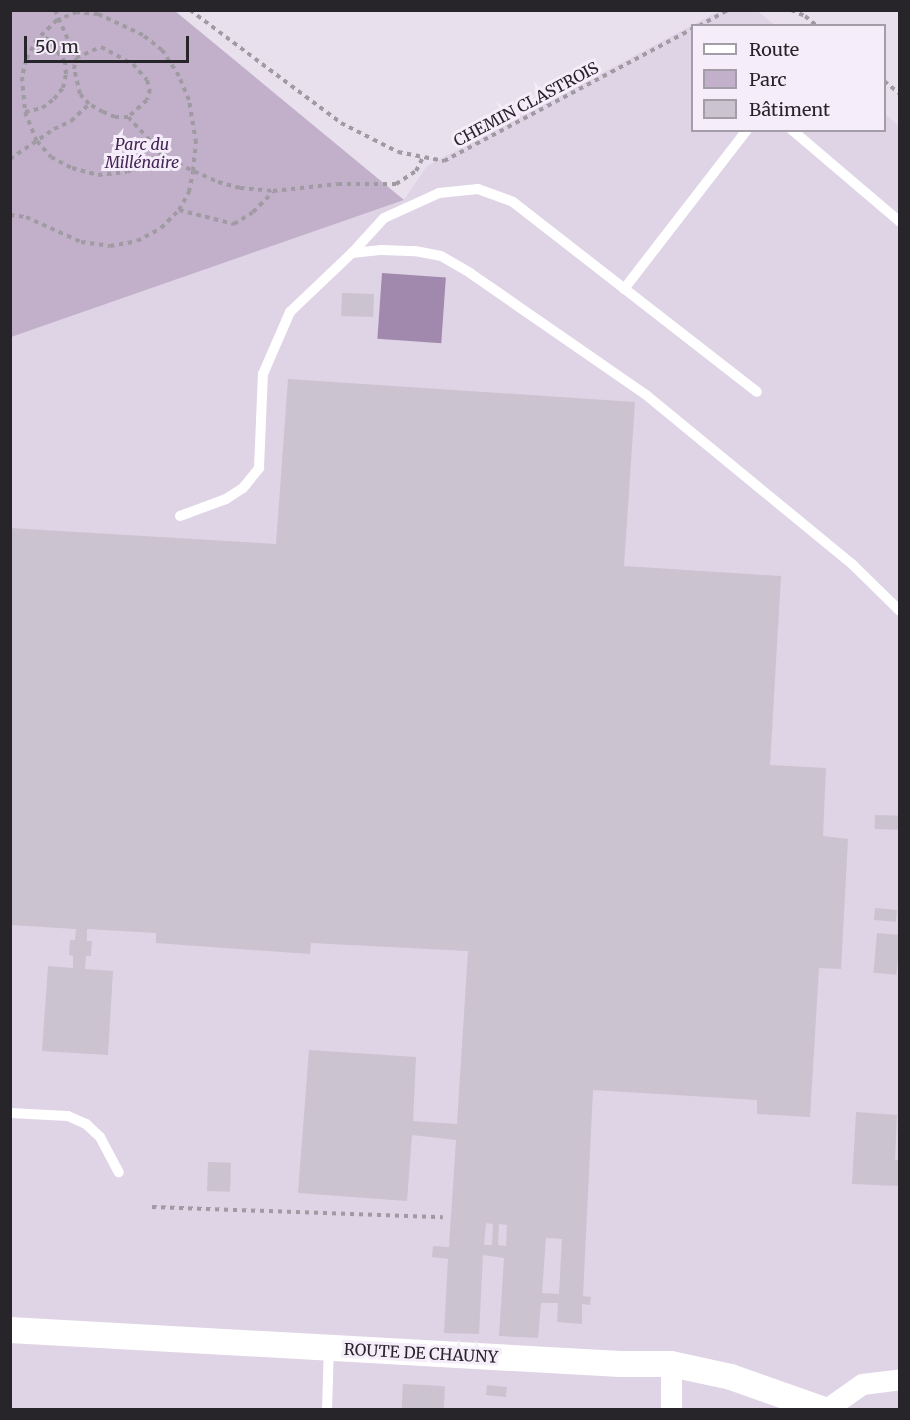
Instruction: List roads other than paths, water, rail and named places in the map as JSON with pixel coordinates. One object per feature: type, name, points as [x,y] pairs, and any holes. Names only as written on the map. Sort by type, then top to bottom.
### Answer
[{"type":"street","name":"ROUTE DE CHAUNY","points":[[10,1330],[620,1364],[671,1364],[731,1377],[824,1410]]},
{"type":"street","points":[[671,1364],[671,1410]]},
{"type":"street","points":[[824,1410],[862,1384],[900,1379]]},
{"type":"lane","points":[[624,289],[745,132]]},
{"type":"lane","points":[[794,132],[900,222]]},
{"type":"lane","points":[[180,516],[226,499],[243,488],[260,468],[263,374],[290,312],[352,253],[384,218],[439,194],[477,189],[513,202],[756,392]]},
{"type":"lane","points":[[352,253],[382,250],[415,251],[441,256],[470,273],[645,394],[853,565],[900,611]]},
{"type":"lane","points":[[10,1113],[68,1116],[86,1124],[100,1137],[119,1172]]},
{"type":"lane","points":[[327,1410],[329,1347]]},
{"type":"park label","name":"Parc du Millénaire","points":[[142,153]]}]
